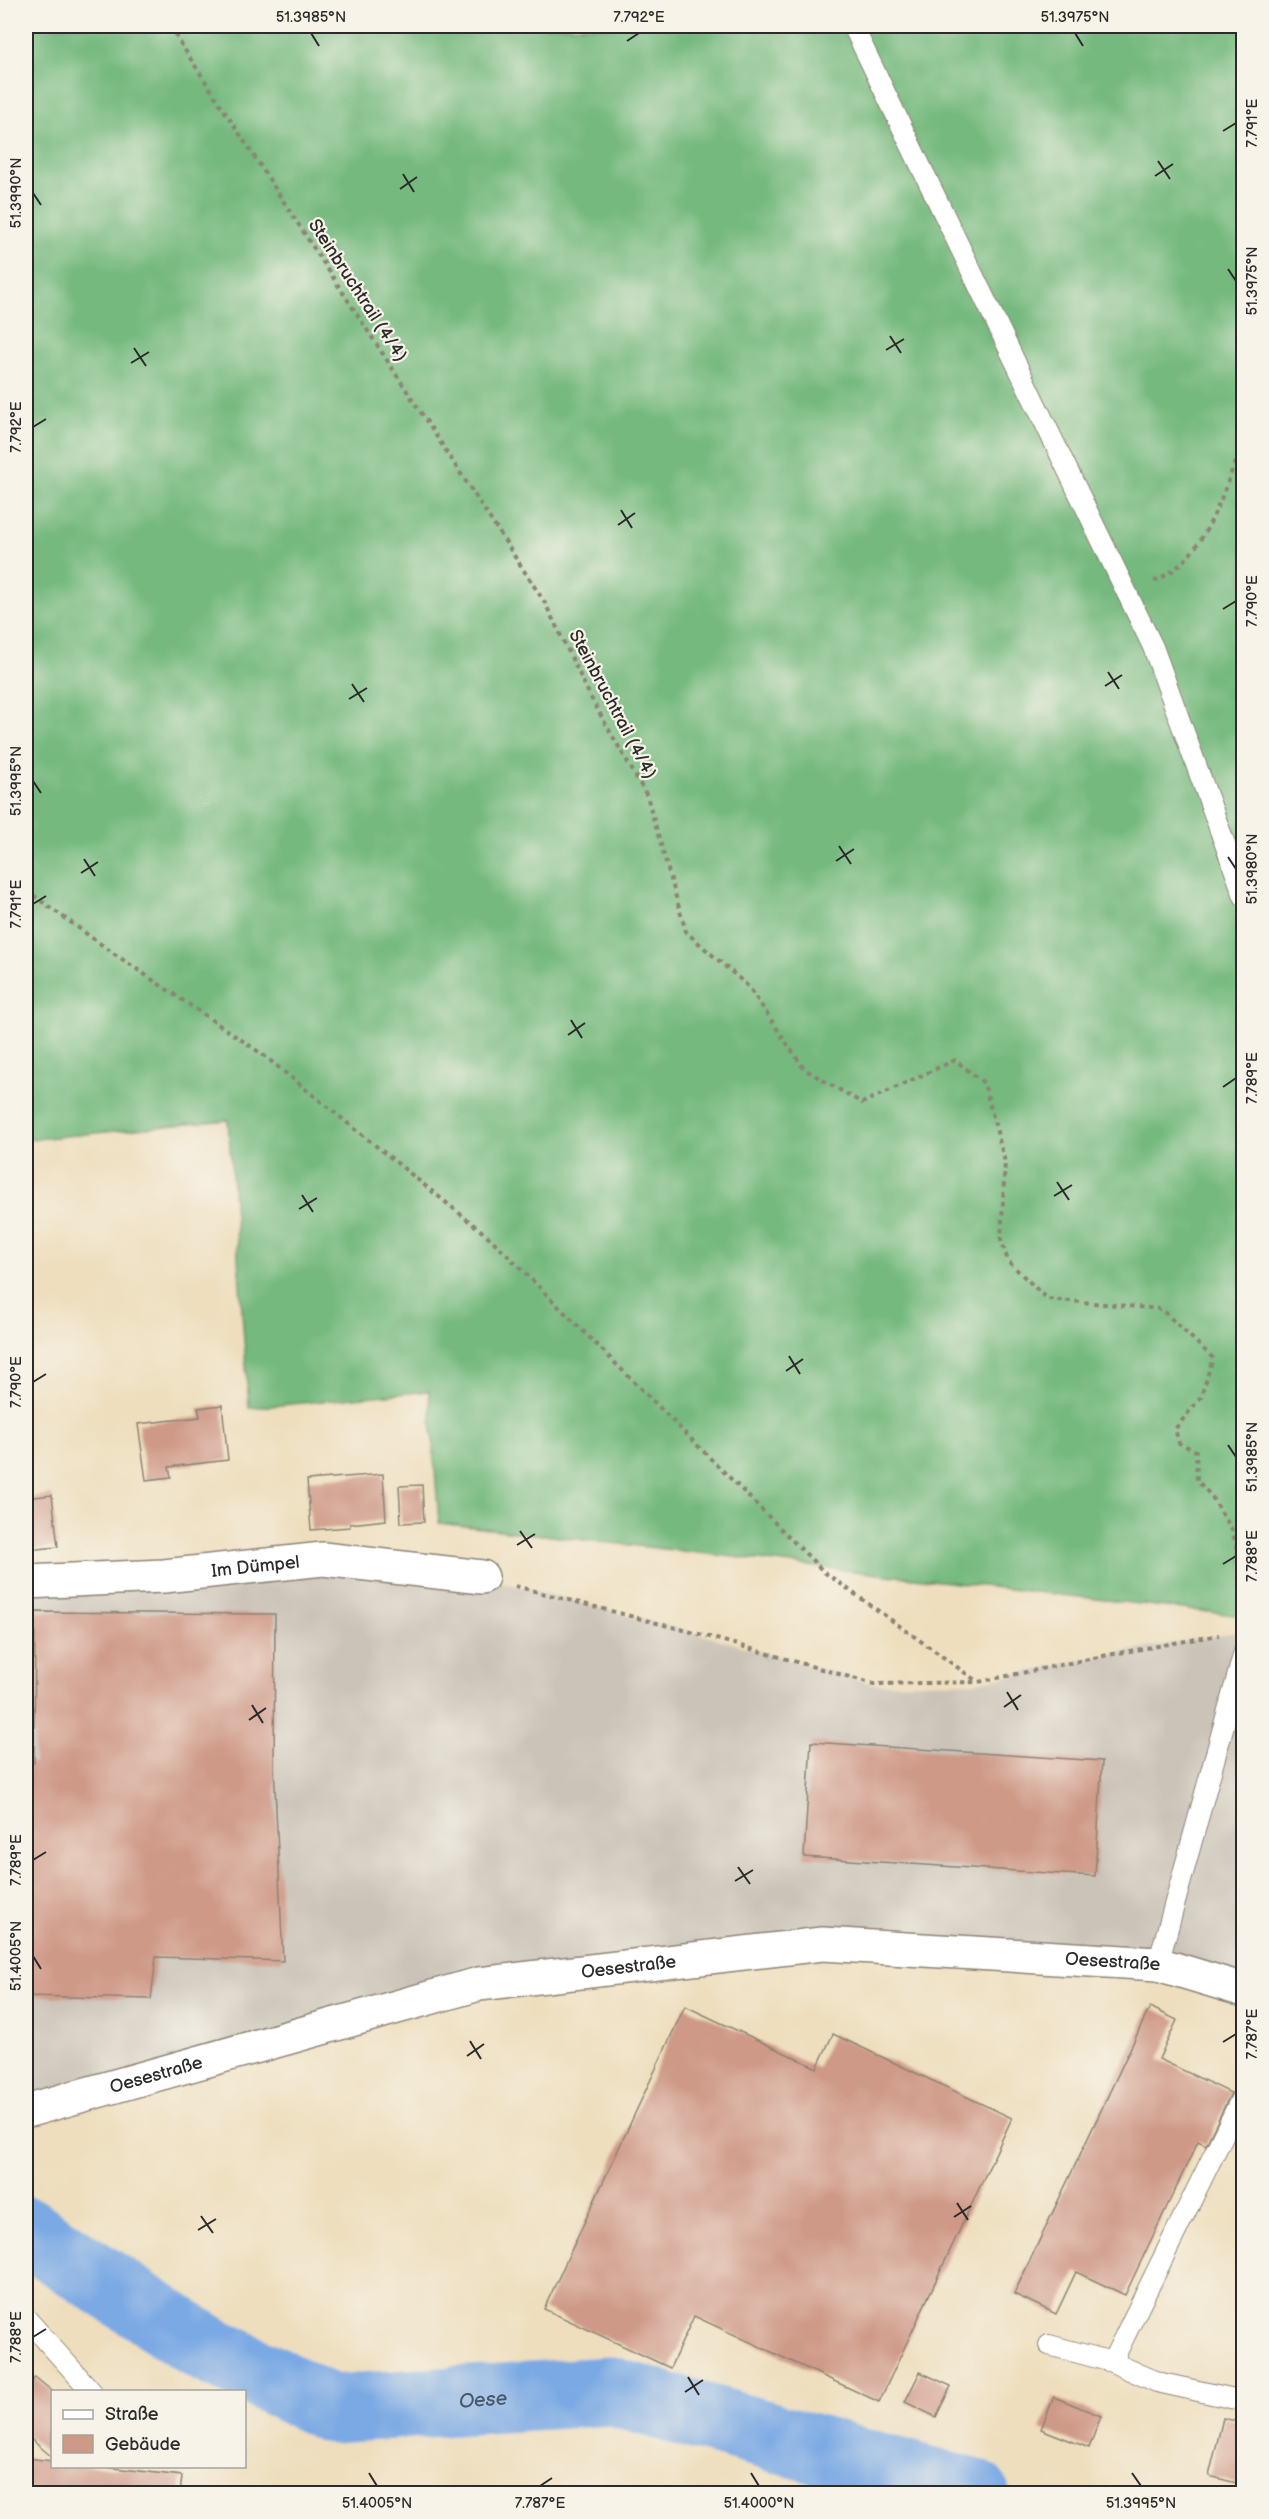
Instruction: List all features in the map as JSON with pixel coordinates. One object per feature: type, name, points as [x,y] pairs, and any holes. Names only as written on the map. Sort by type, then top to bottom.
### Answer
[{"type":"street","name":"Im Dümpel","points":[[26,1582],[164,1576],[323,1559],[482,1577]]},
{"type":"street","name":"Oesestraße","points":[[26,2111],[478,1984],[822,1944],[1158,1964],[1244,1990]]},
{"type":"lane","points":[[853,26],[1153,647],[1244,896]]},
{"type":"lane","points":[[1158,1964],[1244,1652]]},
{"type":"lane","points":[[1112,2362],[1244,2093]]},
{"type":"lane","points":[[26,2318],[91,2390]]},
{"type":"lane","points":[[1049,2345],[1112,2362],[1157,2382],[1244,2401]]},
{"type":"path","name":"Steinbruchtrail (4/4)","points":[[172,26],[186,51],[545,603],[592,700],[647,796],[686,932],[749,987],[804,1070],[862,1104],[955,1060],[984,1083],[1005,1162],[1001,1239],[1008,1261],[1047,1299],[1161,1309],[1213,1358],[1201,1397],[1175,1429],[1179,1443],[1196,1451],[1197,1480],[1212,1497],[1231,1528],[1244,1568]]},
{"type":"path","points":[[1126,592],[1169,575],[1202,541],[1244,440]]},
{"type":"path","points":[[26,890],[113,953],[262,1054],[490,1238],[824,1572],[978,1682]]},
{"type":"path","points":[[482,1577],[699,1634],[874,1684],[978,1682],[1223,1634]]},
{"type":"shaded area","points":[[323,1559],[482,1577],[699,1634],[874,1684],[978,1682],[1108,1655],[1243,1631],[1243,1990],[1158,1964],[822,1944],[479,1984],[26,2111],[26,1582]]},
{"type":"green space","points":[[26,26],[1243,26],[1243,1616],[439,1523],[429,1391],[249,1408],[228,1120],[26,1140]]},
{"type":"building","points":[[222,1405],[228,1460],[169,1467],[171,1477],[146,1480],[138,1424],[200,1417],[198,1408]]},
{"type":"building","points":[[383,1474],[386,1520],[350,1524],[350,1527],[311,1530],[307,1480]]},
{"type":"building","points":[[422,1485],[424,1522],[401,1523],[399,1486]]},
{"type":"building","points":[[52,1495],[58,1547],[26,1550],[26,1498]]},
{"type":"building","points":[[35,1612],[275,1614],[274,1765],[283,1961],[156,1957],[151,1999],[26,1996],[26,1762],[34,1763]]},
{"type":"building","points":[[811,1742],[1102,1761],[1095,1876],[804,1857]]},
{"type":"building","points":[[685,2006],[817,2068],[833,2034],[1012,2118],[879,2402],[694,2316],[670,2368],[544,2309]]},
{"type":"building","points":[[1150,2007],[1177,2020],[1159,2059],[1231,2093],[1206,2145],[1198,2141],[1125,2295],[1076,2272],[1056,2314],[1014,2294]]},
{"type":"building","points":[[920,2372],[951,2386],[936,2417],[905,2402]]},
{"type":"building","points":[[35,2377],[51,2390],[51,2456],[26,2435],[26,2390]]},
{"type":"building","points":[[1054,2397],[1101,2416],[1089,2448],[1041,2429]]},
{"type":"building","points":[[1223,2418],[1244,2423],[1244,2485],[1209,2476]]},
{"type":"building","points":[[26,2458],[51,2461],[51,2468],[114,2468],[182,2476],[180,2493],[26,2493]]},
{"type":"waterway","name":"Oese","points":[[26,2231],[202,2346],[331,2409],[610,2391],[975,2494]]}]
